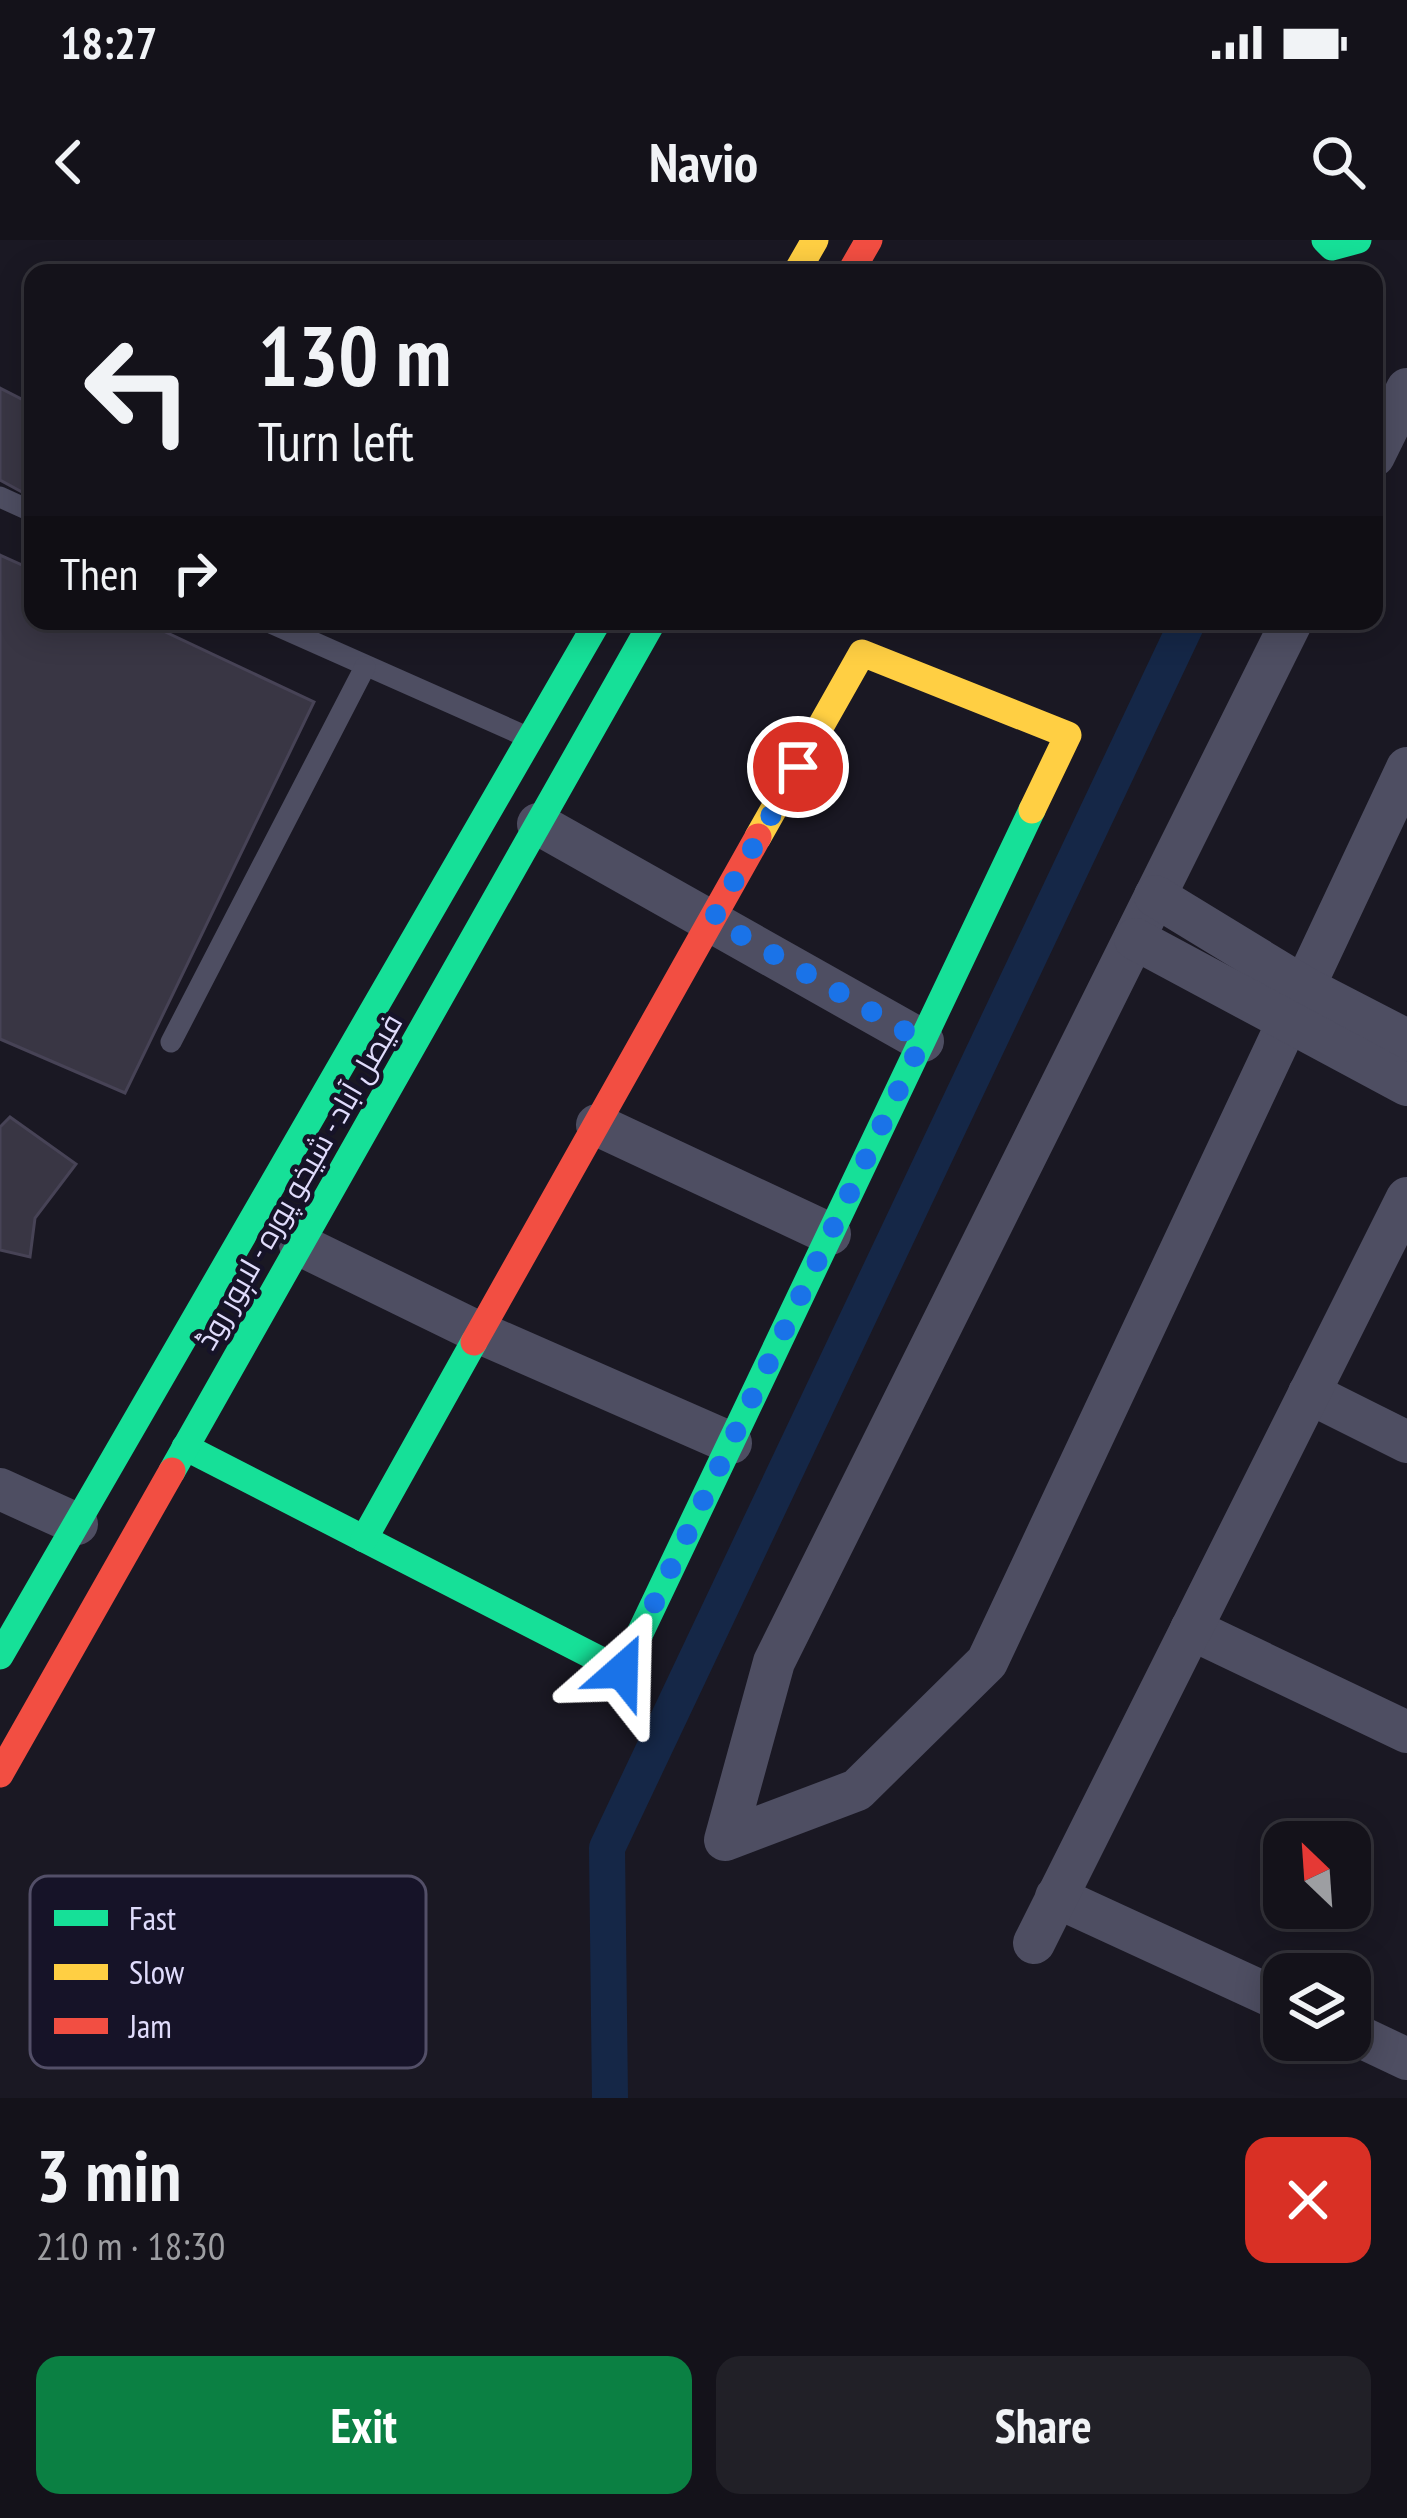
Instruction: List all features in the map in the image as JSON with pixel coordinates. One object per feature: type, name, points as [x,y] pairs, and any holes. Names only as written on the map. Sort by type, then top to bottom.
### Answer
[{"type":"main road","points":[[1324,240],[1332,247],[1355,241]]},
{"type":"main road","name":"فیصل آباد - شیخو پورہ - لاہور روڈ","points":[[0,1656],[593,630]]},
{"type":"main road","name":"فیصل آباد - شیخو پورہ - لاہور روڈ","points":[[0,1774],[648,630]]},
{"type":"main road","points":[[185,1447],[364,1539],[622,1671],[1068,735],[862,653],[364,1539]]},
{"type":"street","points":[[1383,437],[1407,389]]},
{"type":"street","points":[[1288,630],[774,1662],[724,1840],[857,1790],[987,1662],[1407,768]]},
{"type":"street","points":[[538,824],[922,1041]]},
{"type":"street","points":[[1155,896],[1295,1006],[1407,1085]]},
{"type":"street","points":[[1135,939],[1295,1006],[1407,1040]]},
{"type":"street","points":[[597,1125],[830,1234]]},
{"type":"street","points":[[1034,1943],[1407,1198]]},
{"type":"street","points":[[300,1245],[480,1333],[731,1443]]},
{"type":"street","points":[[1309,1393],[1407,1442]]},
{"type":"street","points":[[0,1490],[77,1524]]},
{"type":"street","points":[[1191,1628],[1407,1732]]},
{"type":"street","points":[[1056,1898],[1263,1992]]},
{"type":"street","points":[[1371,2042],[1407,2059]]},
{"type":"lane","points":[[285,630],[531,739]]},
{"type":"lane","points":[[171,1042],[365,667]]},
{"type":"building","points":[[0,388],[24,400],[24,493],[0,480]]},
{"type":"building","points":[[0,555],[24,566],[24,630],[161,630],[314,702],[125,1093],[0,1039]]},
{"type":"building","points":[[10,1117],[76,1164],[35,1218],[30,1257],[0,1250],[0,1127]]},
{"type":"waterway","points":[[610,2098],[607,1848],[1184,630]]},
{"type":"traffic: fast","points":[[1325,240],[1332,247],[1358,240]]},
{"type":"traffic: fast","points":[[0,1656],[593,630]]},
{"type":"traffic: fast","points":[[172,1471],[648,630]]},
{"type":"traffic: fast","points":[[185,1447],[622,1671],[1032,810]]},
{"type":"traffic: fast","points":[[364,1539],[474,1342]]},
{"type":"traffic: slow","points":[[801,264],[815,240]]},
{"type":"traffic: slow","points":[[758,837],[862,653],[1068,735],[1032,810]]},
{"type":"traffic: jam","points":[[855,264],[869,240]]},
{"type":"traffic: jam","points":[[474,1342],[758,837]]},
{"type":"traffic: jam","points":[[0,1774],[172,1471]]},
{"type":"route","points":[[622,1671],[922,1041],[713,919],[798,767]]}]
